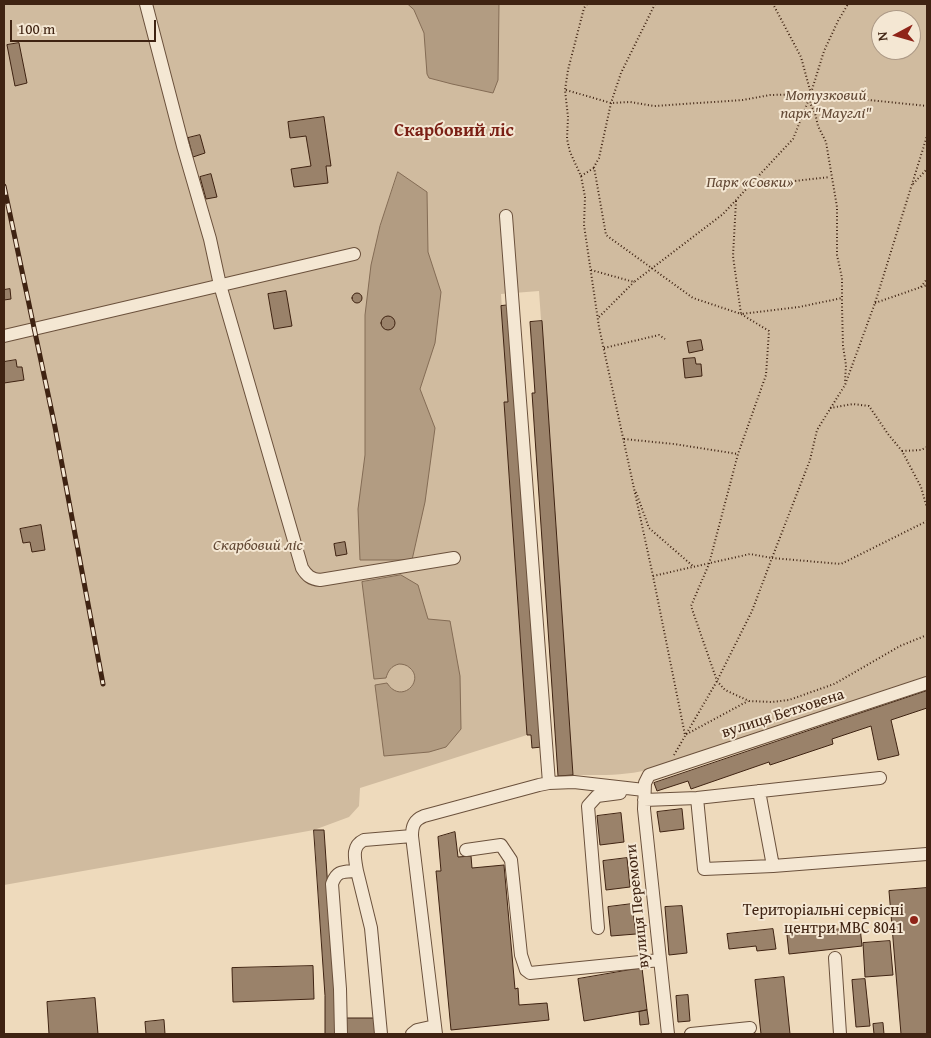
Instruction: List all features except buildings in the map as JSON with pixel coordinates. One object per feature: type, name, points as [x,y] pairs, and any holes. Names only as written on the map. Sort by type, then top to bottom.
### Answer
[{"type":"street","points":[[146,4],[183,146],[210,239],[220,285],[302,568],[307,575],[313,579],[320,580],[454,558]]},
{"type":"street","points":[[506,216],[549,783]]},
{"type":"street","points":[[4,336],[354,254]]},
{"type":"street","name":"вулиця Бетховена","points":[[649,775],[927,683]]},
{"type":"street","name":"вулиця Перемоги","points":[[649,775],[645,783],[644,795],[668,1034]]},
{"type":"street","points":[[412,1034],[417,1030],[435,1030],[412,836],[414,824],[418,819],[549,783],[574,782],[627,788],[644,795],[697,798],[880,778]]},
{"type":"street","points":[[598,928],[588,806],[597,796],[624,792],[627,788]]},
{"type":"street","points":[[760,791],[773,866]]},
{"type":"street","points":[[697,798],[704,869],[773,866],[927,854]]},
{"type":"street","points":[[381,1034],[370,928],[357,871],[356,847],[359,842],[364,840],[412,836]]},
{"type":"street","points":[[466,850],[501,846],[511,860],[521,955],[526,970],[530,973],[660,960]]},
{"type":"street","points":[[341,1034],[340,989],[332,884],[335,876],[342,872],[357,871]]},
{"type":"street","points":[[835,958],[840,1034]]},
{"type":"street","points":[[691,1034],[750,1028]]},
{"type":"path","points":[[587,4],[584,8],[568,70],[565,90],[568,117],[567,139],[570,152],[581,176],[585,197],[584,225],[598,318],[685,735]]},
{"type":"path","points":[[581,176],[594,167],[599,158],[611,103],[621,73],[655,4]]},
{"type":"path","points":[[773,4],[802,57],[811,94],[810,103],[826,142],[837,208],[837,256],[842,278],[843,346],[846,365],[845,384]]},
{"type":"path","points":[[598,318],[634,282],[723,214],[793,139],[811,94],[824,51],[848,4]]},
{"type":"path","points":[[565,90],[611,103],[630,102],[654,106],[743,100],[770,95],[811,94],[927,106]]},
{"type":"path","points":[[673,757],[717,681],[752,611],[810,460],[817,430],[845,384],[875,303],[927,136]]},
{"type":"path","points":[[594,167],[606,235],[693,298],[742,314],[769,331],[766,375],[738,454],[709,564],[691,606],[717,681],[725,690],[749,701],[772,702],[789,700],[834,684],[900,646],[927,635]]},
{"type":"path","points":[[912,184],[927,169]]},
{"type":"path","points":[[750,186],[831,177]]},
{"type":"path","points":[[736,200],[733,256],[742,314]]},
{"type":"path","points":[[591,270],[634,282]]},
{"type":"path","points":[[920,287],[927,279]]},
{"type":"path","points":[[875,303],[927,285]]},
{"type":"path","points":[[742,314],[799,307],[842,298]]},
{"type":"path","points":[[604,348],[658,335],[665,339]]},
{"type":"path","points":[[830,408],[853,404],[869,406],[902,451],[921,487],[927,508]]},
{"type":"path","points":[[624,439],[674,444],[738,454]]},
{"type":"path","points":[[902,451],[921,450],[927,447]]},
{"type":"path","points":[[634,484],[649,528],[694,567]]},
{"type":"path","points":[[653,576],[750,554],[772,558],[840,564],[927,521]]},
{"type":"path","points":[[685,735],[749,701]]},
{"type":"green space","points":[[4,4],[927,4],[927,676],[654,768],[620,774],[573,775],[539,291],[501,294],[508,402],[504,402],[527,735],[360,788],[359,806],[349,817],[314,830],[4,885]]},
{"type":"shaded area","points":[[408,4],[499,4],[498,80],[493,93],[429,78],[427,74],[424,33],[414,10]]},
{"type":"shaded area","points":[[398,172],[427,192],[428,252],[441,292],[435,343],[420,389],[435,428],[425,502],[412,560],[360,560],[358,509],[365,455],[365,315],[371,265],[380,226]]},
{"type":"shaded area","points":[[401,575],[418,585],[428,619],[450,621],[460,676],[461,729],[446,747],[429,752],[384,756],[375,685],[387,683],[399,692],[409,689],[415,679],[414,673],[410,668],[399,664],[390,669],[386,678],[374,679],[362,582]]},
{"type":"railway","points":[[4,186],[55,427],[103,684]]},
{"type":"place","name":"Територіальні сервісні центри МВС 8041","points":[[914,920]]},
{"type":"district","name":"Скарбовий ліс","points":[[454,131]]},
{"type":"park label","name":"Мотузковий парк \"Мауглі\"","points":[[826,105]]},
{"type":"park label","name":"Парк «Совки»","points":[[750,183]]}]
